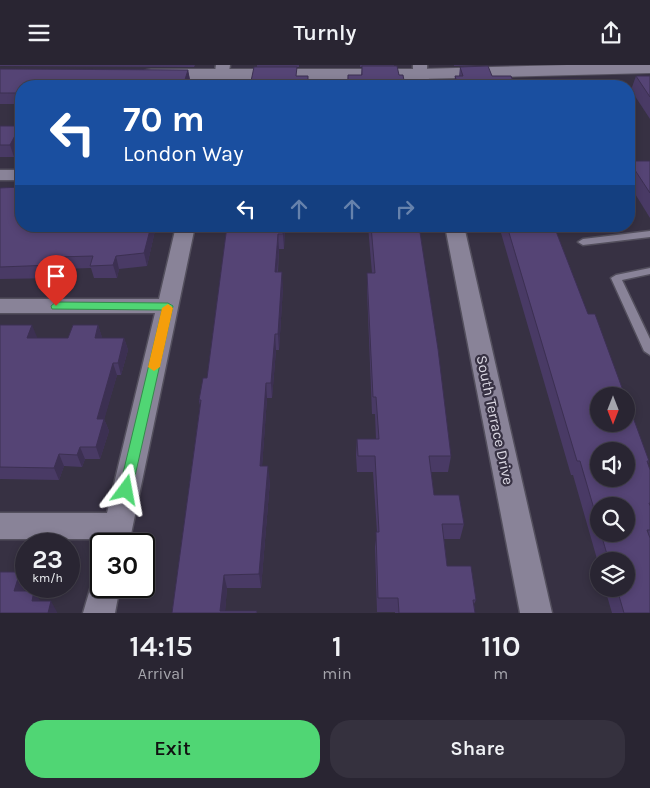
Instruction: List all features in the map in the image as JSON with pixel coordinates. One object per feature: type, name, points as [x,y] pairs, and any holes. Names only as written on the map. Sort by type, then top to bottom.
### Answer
[{"type":"street","points":[[133,73],[509,76],[650,68]]},
{"type":"street","points":[[0,175],[15,175]]},
{"type":"street","points":[[116,533],[185,232]]},
{"type":"street","name":"South Terrace Drive","points":[[455,232],[536,613]]},
{"type":"street","points":[[0,306],[168,306]]},
{"type":"street","points":[[0,527],[90,533]]},
{"type":"street","points":[[99,613],[102,598]]},
{"type":"lane","points":[[583,242],[650,234]]},
{"type":"lane","points":[[650,271],[616,278],[650,351]]},
{"type":"building","points":[[362,66],[397,66],[399,75],[403,75],[404,80],[348,80],[348,75],[362,75]]},
{"type":"building","points":[[488,66],[492,76],[511,76],[513,80],[456,80],[455,76],[463,76],[460,67]]},
{"type":"building","points":[[254,67],[297,67],[296,76],[308,76],[308,80],[251,80]]},
{"type":"building","points":[[0,69],[188,70],[185,80],[15,80],[15,93],[0,93]]},
{"type":"building","points":[[636,76],[650,76],[650,97]]},
{"type":"building","points":[[550,79],[582,80],[550,80]]},
{"type":"building","points":[[0,126],[15,126],[15,136],[10,145],[0,145]]},
{"type":"building","points":[[635,161],[650,161],[650,193],[635,170]]},
{"type":"building","points":[[15,187],[15,232],[149,232],[144,253],[116,256],[113,265],[90,266],[93,256],[57,257],[53,265],[0,267],[0,188]]},
{"type":"building","points":[[226,232],[283,232],[283,234],[278,234],[275,272],[282,272],[278,334],[275,334],[271,383],[266,383],[260,466],[268,466],[259,574],[224,575],[220,611],[257,611],[256,613],[172,613],[201,400],[199,400],[203,378],[207,378]]},
{"type":"building","points":[[372,232],[420,232],[438,349],[451,456],[429,456],[434,495],[459,495],[464,524],[442,524],[447,566],[471,566],[476,600],[473,600],[475,613],[399,613],[398,598],[378,598],[376,532],[379,532],[375,456],[358,456],[357,439],[379,439],[376,397],[373,397],[367,273],[375,273]]},
{"type":"building","points":[[509,232],[556,232],[588,314],[595,314],[622,387],[590,387],[590,433],[635,433],[635,423],[649,461],[647,461],[650,470],[650,530],[647,530],[650,538],[650,613],[624,613],[619,597],[635,597],[635,552],[606,552],[603,542],[635,542],[635,497],[591,497],[580,461],[577,461]]},
{"type":"building","points":[[0,325],[32,325],[27,338],[68,338],[73,325],[98,325],[95,338],[124,338],[118,363],[113,363],[97,419],[104,419],[96,447],[80,447],[77,455],[59,454],[54,468],[0,467]]},
{"type":"building","points":[[0,572],[15,572],[15,598],[33,598],[32,601],[51,601],[48,613],[0,613]]},
{"type":"slow traffic","points":[[154,367],[168,308]]},
{"type":"route","points":[[56,306],[168,306],[126,490]]}]
